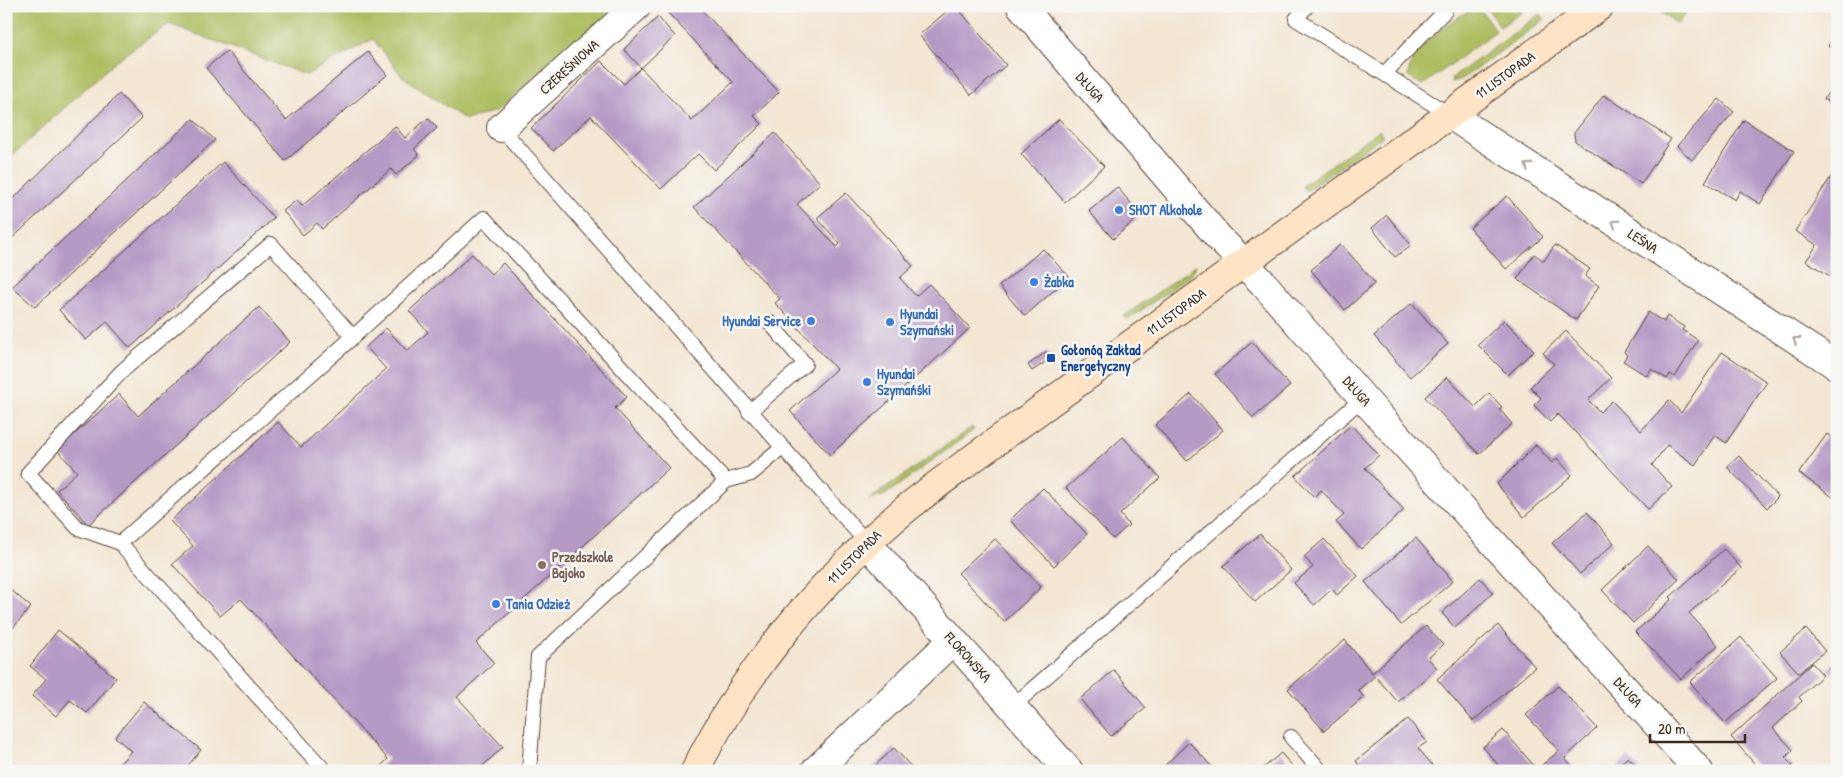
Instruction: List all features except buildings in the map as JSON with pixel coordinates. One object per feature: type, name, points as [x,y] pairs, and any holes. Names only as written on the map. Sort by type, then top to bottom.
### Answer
[{"type":"street","name":"CZEREŚNIOWA","points":[[501,128],[637,6]]},
{"type":"street","name":"DŁUGA","points":[[1021,6],[1219,238],[1699,771]]},
{"type":"street","name":"11 LISTOPADA","points":[[695,771],[741,693],[817,594],[867,543],[908,508],[976,456],[1450,115],[1588,10]]},
{"type":"street","name":"LEŚNA","points":[[1450,115],[1837,366]]},
{"type":"street","name":"FLOROWSKA","points":[[867,543],[1069,771]]},
{"type":"street","points":[[815,771],[952,640]]},
{"type":"lane","points":[[1307,6],[1296,19],[1450,115]]},
{"type":"lane","points":[[1385,74],[1446,10]]},
{"type":"lane","points":[[501,128],[749,412],[867,543]]},
{"type":"lane","points":[[120,543],[353,338],[484,218],[726,481]]},
{"type":"lane","points":[[325,771],[120,543],[78,528],[28,473],[122,371],[271,244],[353,338]]},
{"type":"lane","points":[[749,412],[805,364],[770,323]]},
{"type":"lane","points":[[1012,707],[1363,398]]},
{"type":"lane","points":[[529,771],[538,658],[726,481],[751,474],[782,448]]},
{"type":"lane","points":[[1291,737],[1321,771]]},
{"type":"green space","points":[[6,6],[617,6],[496,111],[466,120],[402,76],[373,39],[306,75],[169,24],[118,59],[6,161]]},
{"type":"green space","points":[[1475,6],[1478,6],[1496,31],[1423,85],[1408,77],[1410,66],[1423,46],[1444,27]]},
{"type":"green space","points":[[1486,6],[1518,6],[1522,12],[1500,27]]},
{"type":"green space","points":[[1661,6],[1690,6],[1678,24],[1656,9]]},
{"type":"green space","points":[[1540,14],[1545,19],[1462,79],[1452,82],[1451,79]]},
{"type":"green space","points":[[1379,130],[1383,136],[1306,191],[1302,186]]},
{"type":"green space","points":[[1197,264],[1191,275],[1129,319],[1123,317]]},
{"type":"green space","points":[[972,427],[974,430],[885,495],[869,500]]},
{"type":"place","name":"SHOT Alkohole","points":[[1119,210]]},
{"type":"place","name":"Żabka","points":[[1034,282]]},
{"type":"place","name":"Hyundai Service","points":[[811,321]]},
{"type":"place","name":"Hyundai Szymański","points":[[890,322]]},
{"type":"place","name":"Gołonóg Zakład Energetyczny","points":[[1051,358]]},
{"type":"place","name":"Hyundai Szymańśki","points":[[867,382]]},
{"type":"place","name":"Przedszkole Bajoko","points":[[542,565]]},
{"type":"place","name":"Tania Odzież","points":[[496,604]]}]
